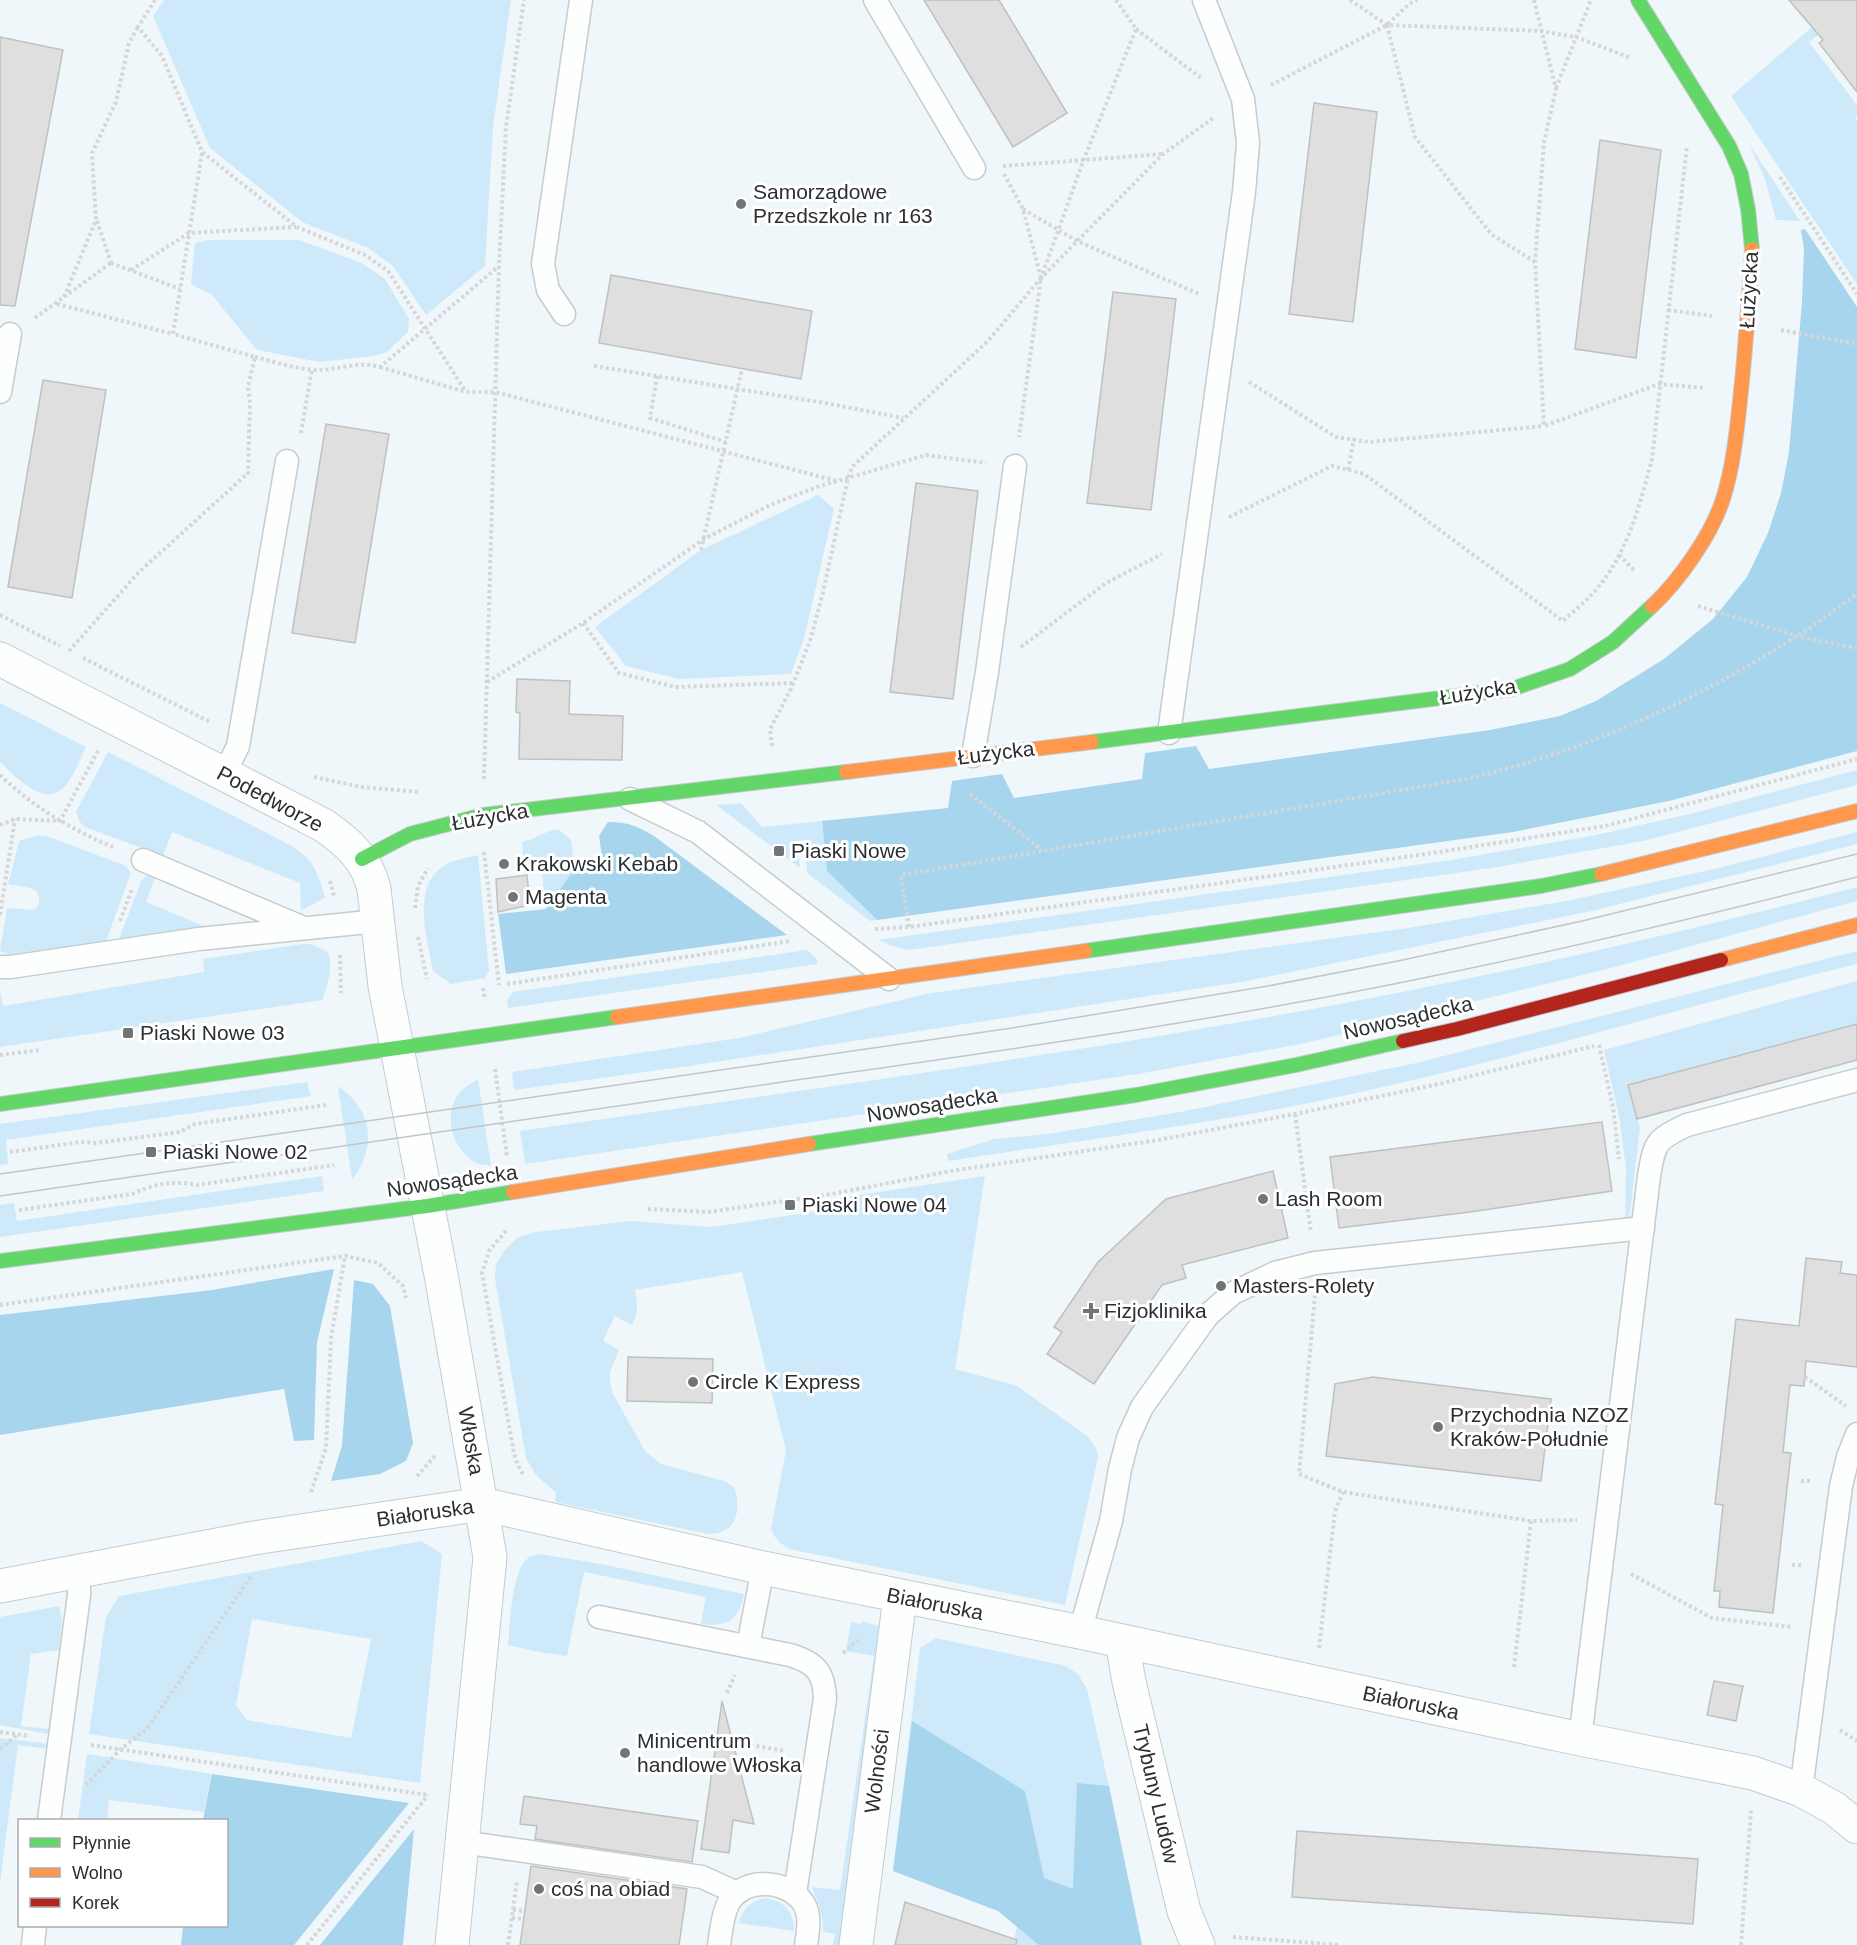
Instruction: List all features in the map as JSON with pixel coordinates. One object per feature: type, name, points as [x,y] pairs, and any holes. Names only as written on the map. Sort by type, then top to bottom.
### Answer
[{"type":"main road","name":"Łużycka","points":[[362,859],[410,834],[483,814],[1170,733],[1512,689],[1570,669],[1613,642],[1665,594],[1700,546],[1722,502],[1734,458],[1748,321],[1752,245],[1741,174],[1729,146],[1638,0]]},
{"type":"main road","points":[[0,1104],[1541,886],[1629,868],[1857,811]]},
{"type":"main road","name":"Nowosądecka","points":[[0,1262],[427,1206],[777,1149],[1136,1095],[1296,1065],[1457,1029],[1857,925]]},
{"type":"street","name":"Podedworze","points":[[0,659],[323,825],[346,841],[362,859],[370,875],[385,986],[398,1048]]},
{"type":"street","name":"Włoska","points":[[398,1048],[490,1557],[452,1945]]},
{"type":"street","name":"Białoruska","points":[[0,1586],[254,1538],[482,1504],[900,1597],[1080,1632],[1580,1739],[1753,1773],[1801,1790],[1834,1808],[1857,1827]]},
{"type":"street","name":"Wolności","points":[[856,1945],[900,1597]]},
{"type":"street","name":"Trybuny Ludów","points":[[1122,1641],[1129,1682],[1184,1911],[1198,1945]]},
{"type":"lane","points":[[564,314],[548,290],[543,264],[581,0]]},
{"type":"lane","points":[[875,0],[974,168]]},
{"type":"lane","points":[[1170,733],[1244,192],[1248,143],[1243,99],[1204,0]]},
{"type":"lane","points":[[0,392],[10,334]]},
{"type":"lane","points":[[973,756],[987,672],[1015,466]]},
{"type":"lane","points":[[224,775],[238,746],[286,470]]},
{"type":"lane","points":[[625,797],[698,832],[889,979]]},
{"type":"lane","points":[[143,860],[302,927]]},
{"type":"lane","points":[[0,967],[107,954],[199,939],[378,921]]},
{"type":"lane","points":[[1580,1739],[1654,1148],[1666,1135],[1686,1125],[1857,1080]]},
{"type":"lane","points":[[1080,1632],[1112,1521],[1125,1449],[1142,1407],[1208,1315],[1233,1293],[1275,1274],[1315,1263],[1643,1228]]},
{"type":"lane","points":[[1801,1790],[1840,1486],[1857,1434]]},
{"type":"lane","points":[[748,1646],[763,1568]]},
{"type":"lane","points":[[49,1819],[79,1596],[79,1572]]},
{"type":"lane","points":[[599,1617],[748,1646],[802,1659],[813,1664],[824,1685],[825,1699],[795,1893]]},
{"type":"lane","points":[[462,1842],[702,1877],[736,1893]]},
{"type":"lane","points":[[719,1945],[728,1903],[736,1893],[748,1886],[762,1884],[779,1886],[795,1893],[804,1904],[808,1918],[806,1945]]},
{"type":"lane","points":[[33,1945],[36,1927]]},
{"type":"path","points":[[111,263],[96,220],[92,153],[116,102],[129,43],[155,0]]},
{"type":"path","points":[[499,985],[483,845],[483,814],[499,265],[506,127],[524,0]]},
{"type":"path","points":[[1116,0],[1136,29],[1207,83]]},
{"type":"path","points":[[1350,0],[1387,25],[1541,31],[1576,37],[1640,62]]},
{"type":"path","points":[[1266,87],[1387,25],[1409,4],[1417,0]]},
{"type":"path","points":[[1534,0],[1556,89]]},
{"type":"path","points":[[1544,426],[1535,262],[1544,142],[1556,89],[1591,0]]},
{"type":"path","points":[[1387,25],[1415,137],[1491,234],[1535,262]]},
{"type":"path","points":[[138,27],[162,56],[202,152],[297,227],[365,255],[388,272],[466,392]]},
{"type":"path","points":[[1021,420],[1041,278],[1084,159],[1136,29]]},
{"type":"path","points":[[773,755],[770,729],[794,683],[810,641],[852,467],[988,341],[1041,278],[1163,154],[1216,116]]},
{"type":"path","points":[[987,672],[1106,583],[1197,533],[1332,466],[1364,474],[1563,621],[1596,591],[1619,555],[1639,506],[1652,459],[1687,139]]},
{"type":"path","points":[[172,334],[202,152]]},
{"type":"path","points":[[1041,278],[1023,209],[999,166],[1163,154]]},
{"type":"path","points":[[1023,209],[1077,241],[1203,296]]},
{"type":"path","points":[[64,297],[96,220]]},
{"type":"path","points":[[131,270],[189,233],[297,227]]},
{"type":"path","points":[[111,263],[180,289]]},
{"type":"path","points":[[42,313],[111,263]]},
{"type":"path","points":[[380,367],[499,265]]},
{"type":"path","points":[[56,304],[285,365],[312,369],[369,364],[466,392],[495,392],[838,481]]},
{"type":"path","points":[[248,473],[250,404],[248,387],[255,357]]},
{"type":"path","points":[[1220,364],[1336,437],[1369,442],[1544,426],[1659,384],[1693,387]]},
{"type":"path","points":[[594,366],[825,403],[904,419]]},
{"type":"path","points":[[306,399],[312,369]]},
{"type":"path","points":[[701,550],[742,369]]},
{"type":"path","points":[[657,376],[650,418],[726,442]]},
{"type":"path","points":[[1348,470],[1354,440]]},
{"type":"path","points":[[487,682],[583,623],[704,539],[770,505],[838,481],[926,455],[1015,466]]},
{"type":"path","points":[[69,651],[138,573],[248,473],[286,470]]},
{"type":"path","points":[[1619,555],[1638,575]]},
{"type":"path","points":[[909,927],[901,875],[1466,779],[1544,759],[1644,720],[1699,692],[1797,636],[1857,594]]},
{"type":"path","points":[[1696,606],[1797,636],[1857,648]]},
{"type":"path","points":[[583,623],[619,673],[675,687],[794,683]]},
{"type":"path","points":[[60,821],[97,752]]},
{"type":"path","points":[[507,984],[833,934],[909,927],[1426,854],[1605,826],[1857,759]]},
{"type":"path","points":[[929,762],[1043,850]]},
{"type":"path","points":[[0,775],[17,791],[60,821],[96,840],[143,860],[107,954]]},
{"type":"path","points":[[0,825],[15,819],[60,821]]},
{"type":"path","points":[[0,915],[15,819]]},
{"type":"path","points":[[416,918],[415,902],[418,886],[427,870],[435,862]]},
{"type":"path","points":[[328,873],[338,924],[341,993]]},
{"type":"path","points":[[416,927],[428,979]]},
{"type":"path","points":[[638,1208],[708,1212],[832,1194],[951,1171],[1158,1140],[1443,1083],[1596,1045],[1613,1107]]},
{"type":"path","points":[[0,1055],[40,1050]]},
{"type":"path","points":[[495,1074],[508,1165]]},
{"type":"path","points":[[10,1152],[180,1132],[195,1124],[327,1105]]},
{"type":"path","points":[[1295,1114],[1316,1284],[1299,1474],[1343,1492],[1531,1521],[1607,1519]]},
{"type":"path","points":[[20,1210],[132,1194],[146,1187],[181,1181],[197,1185],[334,1165]]},
{"type":"path","points":[[510,1228],[489,1251],[482,1273],[514,1454],[520,1470],[542,1494],[537,1517]]},
{"type":"path","points":[[0,1305],[345,1256],[378,1263],[403,1286],[408,1308]]},
{"type":"path","points":[[308,1502],[326,1448],[332,1338],[345,1256]]},
{"type":"path","points":[[1805,1377],[1854,1411]]},
{"type":"path","points":[[415,1478],[436,1455],[435,1444]]},
{"type":"path","points":[[1318,1649],[1335,1511],[1343,1492]]},
{"type":"path","points":[[1514,1667],[1531,1521]]},
{"type":"path","points":[[84,1788],[122,1749],[147,1730],[256,1569]]},
{"type":"path","points":[[1627,1572],[1712,1618],[1797,1628]]},
{"type":"path","points":[[0,1732],[428,1795]]},
{"type":"path","points":[[0,1749],[18,1735]]},
{"type":"path","points":[[715,1739],[816,1756]]},
{"type":"path","points":[[1741,1945],[1753,1773]]},
{"type":"path","points":[[427,1806],[429,1789]]},
{"type":"path","points":[[307,1945],[428,1795]]},
{"type":"path","points":[[508,1945],[516,1887]]},
{"type":"path","points":[[513,1910],[525,1911]]},
{"type":"path","points":[[512,1918],[524,1919]]},
{"type":"path","points":[[1231,1937],[1340,1945]]},
{"type":"shaded area","points":[[164,0],[511,0],[493,127],[485,266],[426,315],[393,266],[368,248],[302,222],[210,148],[153,16]]},
{"type":"shaded area","points":[[1844,0],[1857,5],[1809,42],[1857,105],[1855,118],[1857,121],[1857,284],[1731,96]]},
{"type":"shaded area","points":[[1749,144],[1800,221],[1776,220],[1765,179]]},
{"type":"shaded area","points":[[1805,229],[1857,307],[1857,751],[1669,801],[1513,832],[877,920],[827,871],[822,821],[948,808],[952,781],[1002,774],[1014,798],[1142,779],[1145,753],[1196,746],[1209,769],[1490,730],[1560,716],[1596,701],[1664,659],[1713,619],[1747,577],[1768,533],[1781,493],[1789,452],[1802,302],[1804,249],[1801,230]]},
{"type":"shaded area","points":[[208,240],[299,240],[362,263],[385,279],[409,319],[408,332],[387,352],[374,356],[319,362],[256,349],[212,295],[191,284],[195,243]]},
{"type":"shaded area","points":[[818,495],[834,509],[804,639],[791,674],[679,679],[626,666],[595,627],[701,550]]},
{"type":"shaded area","points":[[0,703],[86,747],[69,781],[58,792],[40,793],[31,789],[0,762]]},
{"type":"shaded area","points":[[108,752],[292,846],[311,862],[325,898],[301,910],[300,883],[172,832],[163,856],[85,827],[79,821],[76,812]]},
{"type":"shaded area","points":[[1857,770],[1857,785],[1643,841],[1498,867],[909,950],[878,940],[1451,860],[1596,835],[1694,813]]},
{"type":"shaded area","points":[[741,803],[762,827],[822,821],[827,871],[877,920],[870,921],[807,873],[805,840],[797,841],[800,868],[716,805]]},
{"type":"shaded area","points":[[608,822],[632,825],[654,836],[787,935],[506,974],[498,914],[546,909],[575,868],[603,864],[599,836]]},
{"type":"shaded area","points":[[558,829],[571,840],[575,868],[546,909],[541,865],[524,866],[522,842]]},
{"type":"shaded area","points":[[1857,832],[1857,844],[1592,911],[1241,982],[689,1066],[514,1090],[512,1072],[739,1038],[931,993],[1408,928],[1566,901],[1719,868]]},
{"type":"shaded area","points":[[38,835],[47,836],[126,866],[131,873],[105,944],[21,958],[0,951],[7,908],[34,910],[39,904],[37,892],[31,888],[8,884],[19,841]]},
{"type":"shaded area","points":[[478,855],[489,971],[485,978],[451,984],[433,971],[425,931],[424,902],[433,877],[442,867],[455,860]]},
{"type":"shaded area","points":[[146,876],[155,877],[146,902],[206,927],[118,942],[141,881]]},
{"type":"shaded area","points":[[1857,887],[1857,901],[1611,968],[1301,1044],[1138,1074],[525,1164],[520,1131],[985,1064],[1338,1004],[1562,958]]},
{"type":"shaded area","points":[[311,944],[328,952],[330,970],[322,1000],[0,1047],[0,990],[3,1006],[204,972],[203,959]]},
{"type":"shaded area","points":[[807,950],[815,957],[818,964],[508,1008],[507,1000],[513,992]]},
{"type":"shaded area","points":[[1857,951],[1857,964],[1374,1089],[1215,1120],[948,1161],[947,1154],[994,1139],[1047,1134],[1180,1112],[1416,1063]]},
{"type":"shaded area","points":[[1857,981],[1857,1024],[1628,1085],[1640,1128],[1629,1222],[1625,1222],[1626,1168],[1619,1117],[1604,1050]]},
{"type":"shaded area","points":[[478,1079],[491,1166],[477,1163],[466,1155],[452,1132],[452,1106],[463,1089]]},
{"type":"shaded area","points":[[307,1082],[311,1096],[6,1140],[8,1164],[0,1165],[0,1124]]},
{"type":"shaded area","points":[[338,1086],[358,1106],[368,1130],[365,1155],[352,1180]]},
{"type":"shaded area","points":[[322,1176],[324,1191],[0,1237],[0,1205],[14,1203],[17,1221]]},
{"type":"shaded area","points":[[985,1176],[955,1369],[1017,1386],[1087,1436],[1096,1448],[1098,1458],[1065,1605],[794,1550],[777,1540],[771,1529],[786,1450],[742,1272],[635,1290],[637,1312],[632,1325],[615,1316],[603,1341],[619,1350],[610,1372],[610,1383],[613,1394],[645,1451],[661,1464],[724,1481],[734,1487],[737,1512],[731,1525],[718,1533],[708,1534],[555,1502],[556,1493],[535,1474],[526,1458],[495,1279],[496,1264],[505,1250],[518,1237],[536,1232],[631,1221],[711,1227],[839,1208],[839,1198]]},
{"type":"shaded area","points":[[334,1269],[317,1343],[314,1440],[294,1441],[284,1389],[0,1435],[0,1315],[212,1290]]},
{"type":"shaded area","points":[[354,1280],[373,1284],[390,1306],[413,1443],[406,1461],[380,1474],[331,1481],[342,1446]]},
{"type":"shaded area","points":[[421,1541],[442,1554],[420,1783],[89,1734],[106,1617],[119,1596]],"holes":[[[252,1619],[371,1639],[351,1738],[247,1720],[236,1705]]]},
{"type":"shaded area","points":[[539,1554],[596,1563],[744,1594],[739,1610],[731,1620],[719,1624],[701,1624],[706,1597],[584,1572],[567,1656],[538,1652],[508,1645],[512,1601],[517,1577],[527,1559]]},
{"type":"shaded area","points":[[59,1606],[62,1619],[59,1650],[31,1654],[21,1726],[49,1729],[48,1734],[0,1725],[0,1617]]},
{"type":"shaded area","points":[[862,1621],[879,1626],[882,1632],[845,1945],[833,1945],[835,1934],[823,1932],[821,1914],[812,1887],[840,1890],[874,1656],[846,1651],[851,1622],[861,1624]]},
{"type":"shaded area","points":[[936,1638],[1066,1666],[1078,1674],[1087,1689],[1142,1945],[1013,1945],[1017,1926],[998,1911],[893,1871],[920,1648]]},
{"type":"shaded area","points":[[912,1721],[1025,1791],[1044,1878],[1073,1889],[1077,1783],[1109,1786],[1142,1945],[1039,1945],[998,1911],[893,1871]]},
{"type":"shaded area","points":[[0,1738],[48,1744],[47,1749],[18,1745],[0,1883]]},
{"type":"shaded area","points":[[87,1754],[212,1774],[204,1812],[109,1800],[107,1819],[78,1819]]},
{"type":"shaded area","points":[[212,1774],[409,1803],[294,1945],[181,1945],[183,1927],[228,1927],[228,1819],[203,1819]]},
{"type":"shaded area","points":[[414,1829],[403,1945],[320,1945]]},
{"type":"shaded area","points":[[765,1898],[783,1904],[787,1908],[794,1924],[794,1931],[739,1923],[748,1906]]},
{"type":"building","points":[[924,0],[999,0],[1067,113],[1013,147]]},
{"type":"building","points":[[1789,0],[1857,0],[1857,92],[1819,43],[1823,40]]},
{"type":"building","points":[[0,37],[63,50],[15,306],[0,305]]},
{"type":"building","points":[[1314,103],[1377,112],[1353,322],[1289,314]]},
{"type":"building","points":[[1600,140],[1661,150],[1636,358],[1575,349]]},
{"type":"building","points":[[611,275],[812,311],[801,379],[599,343]]},
{"type":"building","points":[[1113,292],[1176,299],[1151,510],[1087,503]]},
{"type":"building","points":[[43,380],[106,390],[72,598],[8,587]]},
{"type":"building","points":[[326,424],[389,434],[355,643],[292,633]]},
{"type":"building","points":[[916,483],[978,491],[953,699],[890,692]]},
{"type":"building","points":[[517,679],[570,681],[569,714],[623,716],[622,760],[519,759],[520,713],[516,712]]},
{"type":"building","name":"Magenta","points":[[527,875],[530,905],[498,912],[496,879]]},
{"type":"building","points":[[1857,1024],[1857,1060],[1637,1119],[1628,1085]]},
{"type":"building","points":[[1602,1122],[1612,1191],[1339,1228],[1330,1157]]},
{"type":"building","points":[[1273,1171],[1288,1238],[1182,1265],[1186,1278],[1162,1285],[1094,1384],[1047,1354],[1062,1332],[1054,1327],[1098,1262],[1166,1199]]},
{"type":"building","points":[[1806,1258],[1842,1262],[1840,1273],[1857,1275],[1857,1367],[1806,1361],[1804,1386],[1790,1385],[1783,1452],[1791,1453],[1773,1613],[1719,1607],[1720,1591],[1714,1591],[1723,1505],[1715,1504],[1736,1319],[1799,1326]]},
{"type":"building","points":[[628,1357],[713,1359],[712,1403],[627,1401]]},
{"type":"building","name":"Przychodnia NZOZ Kraków-Południe","points":[[1373,1377],[1551,1399],[1541,1481],[1326,1456],[1335,1384]]},
{"type":"building","points":[[1714,1681],[1743,1686],[1736,1721],[1707,1715]]},
{"type":"building","points":[[722,1701],[754,1824],[733,1820],[729,1853],[701,1849]]},
{"type":"building","points":[[524,1796],[698,1821],[692,1862],[535,1839],[537,1826],[520,1824]]},
{"type":"building","points":[[1297,1831],[1698,1859],[1693,1924],[1292,1897]]},
{"type":"building","points":[[531,1866],[687,1889],[679,1945],[520,1945]]},
{"type":"building","points":[[905,1902],[1017,1940],[1016,1945],[895,1945]]},
{"type":"tram line","points":[[0,1174],[1012,1028],[1268,986],[1398,961],[1582,921],[1857,854]]},
{"type":"tram line","points":[[0,1196],[1019,1048],[1268,1008],[1539,953],[1857,877]]},
{"type":"traffic: fast","points":[[1638,0],[1729,146],[1741,174],[1748,209],[1752,249]]},
{"type":"traffic: fast","points":[[1092,742],[1512,689],[1570,669],[1613,642],[1652,606]]},
{"type":"traffic: fast","points":[[362,859],[410,834],[483,815],[846,772]]},
{"type":"traffic: fast","points":[[1085,951],[1541,886],[1601,874]]},
{"type":"traffic: fast","points":[[0,1104],[617,1017]]},
{"type":"traffic: fast","points":[[809,1144],[1136,1095],[1296,1065],[1403,1041]]},
{"type":"traffic: fast","points":[[0,1261],[427,1206],[513,1192]]},
{"type":"traffic: slow","points":[[1652,606],[1683,570],[1703,542],[1718,513],[1727,486],[1740,405],[1752,249]]},
{"type":"traffic: slow","points":[[846,772],[1092,742]]},
{"type":"traffic: slow","points":[[1601,874],[1857,811]]},
{"type":"traffic: slow","points":[[1721,960],[1857,925]]},
{"type":"traffic: slow","points":[[617,1017],[1085,951]]},
{"type":"traffic: slow","points":[[513,1192],[809,1144]]},
{"type":"traffic: jam","points":[[1403,1041],[1721,960]]},
{"type":"place","name":"Samorządowe Przedszkole nr 163","points":[[741,204]]},
{"type":"place","name":"Piaski Nowe","points":[[779,851]]},
{"type":"place","name":"Krakowski Kebab","points":[[504,864]]},
{"type":"place","name":"Magenta","points":[[513,897]]},
{"type":"place","name":"Piaski Nowe 03","points":[[128,1033]]},
{"type":"place","name":"Piaski Nowe 02","points":[[151,1152]]},
{"type":"place","name":"Lash Room","points":[[1263,1199]]},
{"type":"place","name":"Piaski Nowe 04","points":[[790,1205]]},
{"type":"place","name":"Masters-Rolety","points":[[1221,1286]]},
{"type":"place","name":"Fizjoklinika","points":[[1091,1311]]},
{"type":"place","name":"Circle K Express","points":[[693,1382]]},
{"type":"place","name":"Przychodnia NZOZ Kraków-Południe","points":[[1438,1427]]},
{"type":"place","name":"Minicentrum handlowe Włoska","points":[[625,1753]]},
{"type":"place","name":"coś na obiad","points":[[539,1889]]}]
